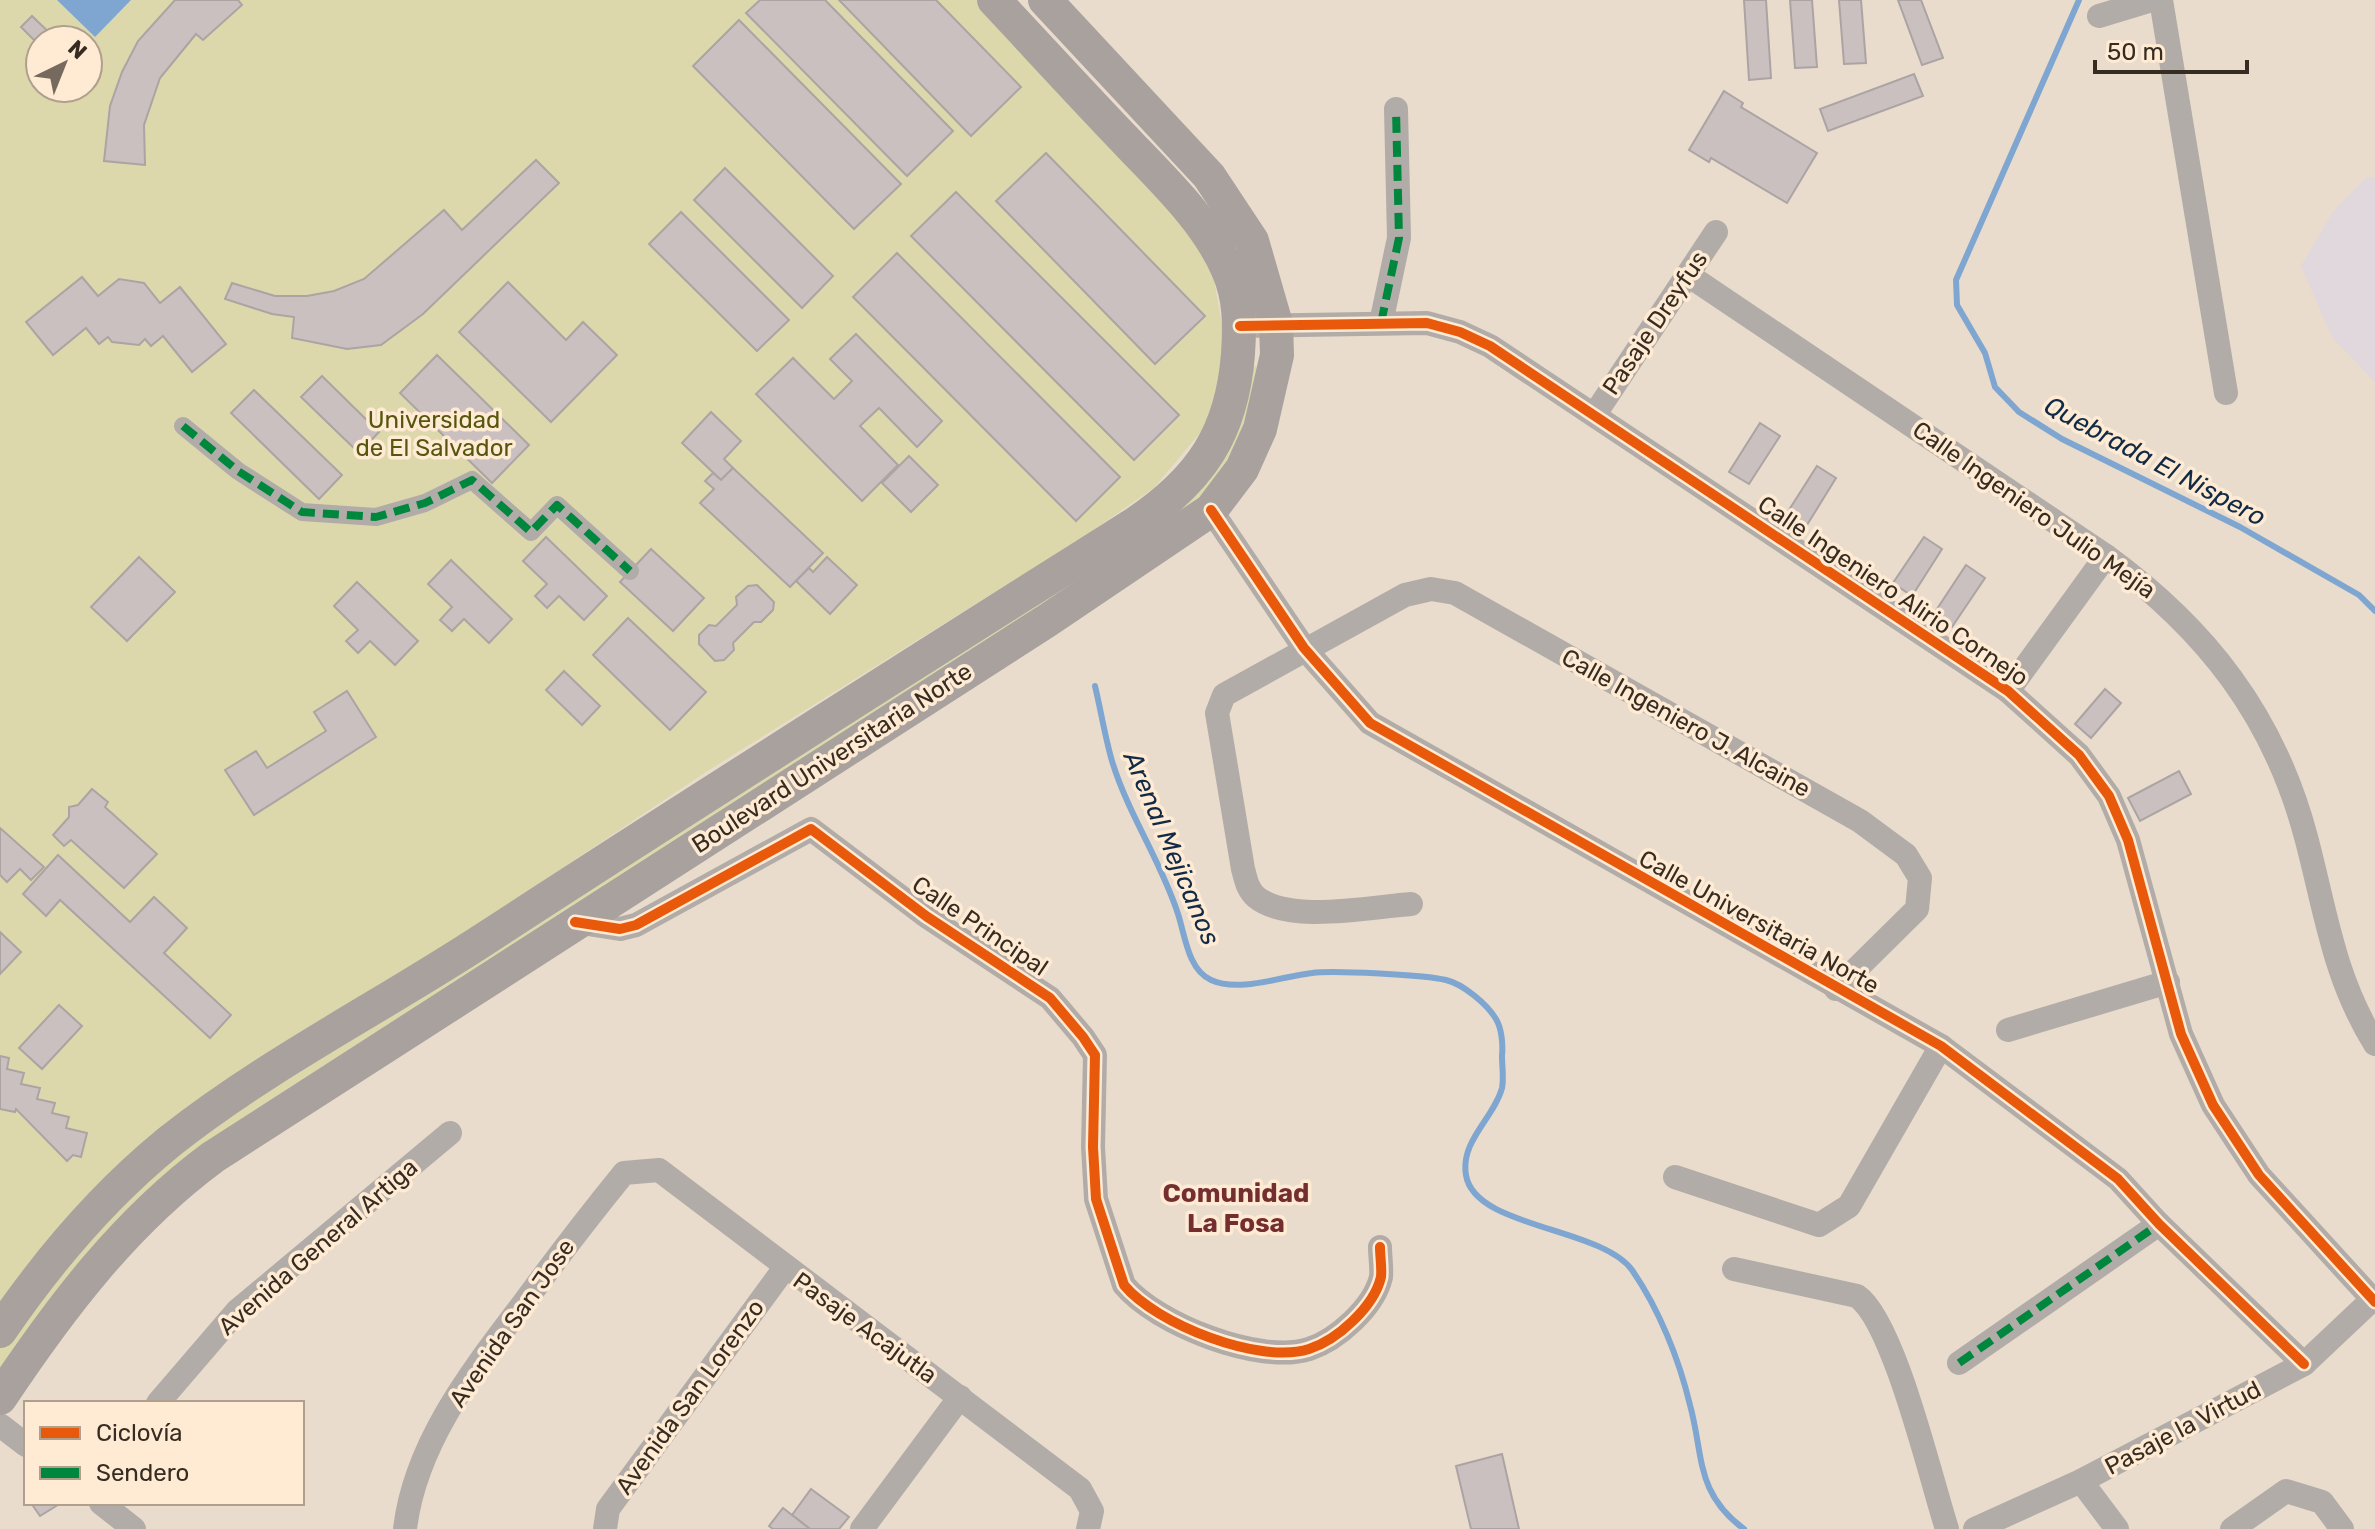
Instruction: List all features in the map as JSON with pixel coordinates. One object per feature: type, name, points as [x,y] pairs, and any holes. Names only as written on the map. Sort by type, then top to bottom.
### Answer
[{"type":"main road","name":"Boulevard Universitaria Norte","points":[[0,1331],[56,1256],[125,1180],[223,1102],[1136,523],[1178,492],[1204,460],[1227,417],[1236,373],[1240,326],[1227,268],[1199,223],[994,0]]},
{"type":"main road","name":"Boulevard Universitaria Norte","points":[[0,1398],[73,1294],[123,1239],[199,1168],[575,922],[1048,620],[1211,510],[1242,469],[1260,429],[1273,386],[1276,324],[1267,283],[1238,216],[1209,176],[1045,0]]},
{"type":"street","points":[[2099,16],[2152,0]]},
{"type":"street","points":[[2161,0],[2226,393]]},
{"type":"street","points":[[1381,323],[1399,238],[1396,109]]},
{"type":"street","name":"Pasaje Dreyfus","points":[[1595,414],[1716,232]]},
{"type":"street","name":"Calle Ingeniero Julio Mejía","points":[[1688,275],[2106,556],[2159,595],[2195,631],[2225,666],[2273,746],[2307,839],[2339,973],[2375,1044]]},
{"type":"street","name":"Calle Ingeniero Alirio Cornejo","points":[[1240,326],[1427,323],[1460,332],[1490,346],[2008,691],[2079,755],[2109,796],[2128,840],[2181,1034],[2213,1105],[2259,1175],[2374,1299]]},
{"type":"street","points":[[183,426],[238,471],[302,512],[376,517],[425,503],[472,480],[531,532],[557,505],[630,571]]},
{"type":"street","name":"Calle Universitaria Norte","points":[[1211,510],[1304,648],[1370,723],[1941,1046],[2118,1179],[2159,1224],[2304,1364]]},
{"type":"street","points":[[2008,691],[2106,556]]},
{"type":"street","name":"Calle Ingeniero J. Alcaine","points":[[1411,904],[1302,912],[1275,907],[1257,897],[1248,888],[1217,713],[1219,700],[1304,648],[1405,595],[1431,589],[1455,593],[1860,821],[1906,855],[1920,878],[1917,909],[1836,989]]},
{"type":"street","name":"Calle Principal","points":[[575,922],[620,929],[636,925],[811,829],[926,916],[1050,998],[1083,1037],[1095,1055],[1093,1147],[1096,1199],[1124,1285],[1158,1313],[1208,1337],[1254,1349],[1309,1349],[1351,1322],[1374,1295],[1381,1276],[1380,1247]]},
{"type":"street","points":[[2008,1030],[2168,982]]},
{"type":"street","points":[[1675,1177],[1819,1225],[1849,1206],[1941,1046]]},
{"type":"street","name":"Avenida General Artiga","points":[[160,1401],[237,1311],[450,1133]]},
{"type":"street","name":"Pasaje Acajutla","points":[[624,1173],[659,1170],[784,1269],[1080,1489],[1090,1520]]},
{"type":"street","name":"Avenida San Jose","points":[[405,1529],[407,1511],[424,1460],[461,1386],[624,1173]]},
{"type":"street","points":[[1959,1363],[2159,1224]]},
{"type":"street","name":"Avenida San Lorenzo","points":[[605,1529],[608,1509],[784,1269]]},
{"type":"street","points":[[1734,1269],[1857,1296],[1869,1304],[1894,1360],[1947,1529]]},
{"type":"street","name":"Pasaje la Virtud","points":[[1975,1529],[2081,1481],[2304,1364],[2374,1299]]},
{"type":"street","points":[[862,1529],[960,1397]]},
{"type":"street","points":[[0,1425],[24,1443]]},
{"type":"street","points":[[2081,1481],[2117,1529]]},
{"type":"street","points":[[2232,1529],[2286,1491],[2322,1502],[2342,1529]]},
{"type":"street","points":[[104,1505],[134,1529]]},
{"type":"shaded area","points":[[2375,177],[2375,382],[2332,337],[2301,266],[2333,212],[2366,178]]},
{"type":"green space","name":"Universidad de El Salvador","points":[[0,0],[977,0],[1154,189],[1212,267],[1226,349],[1209,422],[1154,488],[1083,537],[709,770],[467,932],[301,1035],[0,1302]]},
{"type":"green space","points":[[1252,365],[1257,367],[1239,450],[1203,500],[213,1142],[0,1375],[0,1347],[23,1311],[176,1151],[1161,515]]},
{"type":"water","points":[[57,0],[131,0],[104,28],[104,24],[82,24]]},
{"type":"building","points":[[175,0],[238,0],[242,5],[203,40],[196,34],[160,78],[144,125],[145,165],[104,161],[110,106],[122,72],[138,41]]},
{"type":"building","points":[[760,0],[825,0],[953,131],[907,176],[746,13]]},
{"type":"building","points":[[839,0],[936,0],[1021,87],[971,136]]},
{"type":"building","points":[[1744,0],[1766,0],[1771,78],[1749,80]]},
{"type":"building","points":[[1790,0],[1812,0],[1817,67],[1795,68]]},
{"type":"building","points":[[1839,0],[1861,0],[1866,63],[1844,64]]},
{"type":"building","points":[[1898,0],[1921,0],[1943,58],[1922,65]]},
{"type":"building","points":[[32,16],[40,24],[24,24]]},
{"type":"building","points":[[739,20],[901,184],[854,229],[693,66]]},
{"type":"building","points":[[1914,74],[1923,96],[1828,131],[1820,109]]},
{"type":"building","points":[[1724,91],[1743,103],[1741,107],[1817,153],[1787,203],[1711,158],[1709,162],[1689,150]]},
{"type":"building","points":[[1046,153],[1205,316],[1155,364],[996,201]]},
{"type":"building","points":[[536,160],[559,183],[423,314],[381,345],[347,349],[292,338],[294,317],[272,314],[225,299],[232,283],[275,296],[307,296],[334,291],[364,279],[444,210],[462,230]]},
{"type":"building","points":[[725,168],[833,276],[802,308],[694,200]]},
{"type":"building","points":[[956,192],[1179,415],[1134,460],[911,236]]},
{"type":"building","points":[[681,212],[789,320],[757,351],[649,244]]},
{"type":"building","points":[[897,253],[1120,477],[1076,521],[853,297]]},
{"type":"building","points":[[82,277],[98,296],[119,279],[144,283],[160,303],[180,287],[226,344],[192,372],[163,336],[151,346],[145,339],[139,345],[112,342],[108,337],[99,344],[86,328],[53,355],[26,322]]},
{"type":"building","points":[[508,282],[566,340],[583,322],[617,355],[551,422],[459,332]]},
{"type":"building","points":[[856,334],[942,421],[917,447],[879,408],[860,426],[898,465],[862,501],[756,394],[793,358],[834,399],[852,381],[830,359]]},
{"type":"building","points":[[437,355],[529,445],[492,483],[400,393]]},
{"type":"building","points":[[322,376],[379,432],[359,453],[301,397]]},
{"type":"building","points":[[254,390],[342,475],[319,499],[231,413]]},
{"type":"building","points":[[711,412],[741,441],[724,459],[733,468],[721,480],[682,443]]},
{"type":"building","points":[[1760,423],[1780,436],[1749,484],[1729,472]]},
{"type":"building","points":[[909,456],[938,485],[911,512],[882,483]]},
{"type":"building","points":[[1817,466],[1836,478],[1807,525],[1787,513]]},
{"type":"building","points":[[733,468],[823,553],[790,587],[700,503],[714,489],[705,481],[713,473],[721,480]]},
{"type":"building","points":[[546,537],[607,596],[584,620],[559,596],[547,608],[535,596],[547,584],[523,561]]},
{"type":"building","points":[[1924,537],[1942,549],[1912,596],[1893,583]]},
{"type":"building","points":[[651,549],[704,598],[673,631],[620,582]]},
{"type":"building","points":[[139,557],[175,592],[127,641],[91,607]]},
{"type":"building","points":[[827,557],[857,585],[830,614],[796,581],[809,568],[813,572]]},
{"type":"building","points":[[451,560],[512,619],[489,643],[464,619],[452,631],[440,620],[452,607],[428,584]]},
{"type":"building","points":[[1966,565],[1985,578],[1952,627],[1933,615]]},
{"type":"building","points":[[357,582],[418,641],[395,665],[370,641],[358,653],[346,641],[358,630],[334,606]]},
{"type":"building","points":[[757,585],[774,602],[773,610],[761,622],[754,622],[733,643],[734,650],[724,660],[715,661],[699,644],[699,635],[709,625],[716,626],[737,605],[736,597],[748,586]]},
{"type":"building","points":[[628,618],[706,692],[670,730],[593,655]]},
{"type":"building","points":[[564,671],[600,706],[582,725],[546,690]]},
{"type":"building","points":[[2105,689],[2121,703],[2091,738],[2075,724]]},
{"type":"building","points":[[347,691],[376,737],[254,815],[225,770],[256,751],[267,768],[326,731],[314,712]]},
{"type":"building","points":[[2179,771],[2191,794],[2140,821],[2128,798]]},
{"type":"building","points":[[92,789],[108,802],[105,807],[157,854],[124,888],[71,840],[64,846],[53,835],[69,817],[69,807],[78,805]]},
{"type":"building","points":[[0,828],[44,867],[31,880],[20,869],[7,882],[0,875]]},
{"type":"building","points":[[58,855],[130,922],[154,897],[187,928],[164,953],[231,1015],[210,1038],[60,900],[46,916],[23,894]]},
{"type":"building","points":[[0,932],[21,952],[0,974]]},
{"type":"building","points":[[59,1005],[82,1026],[42,1069],[19,1048]]},
{"type":"building","points":[[0,1056],[9,1058],[7,1069],[24,1073],[21,1084],[40,1088],[37,1099],[55,1103],[52,1113],[69,1117],[66,1128],[87,1133],[81,1157],[73,1155],[67,1161],[16,1109],[15,1112],[0,1109]]},
{"type":"building","points":[[1502,1454],[1519,1529],[1471,1529],[1456,1466]]},
{"type":"building","points":[[811,1489],[849,1517],[839,1529],[810,1529],[792,1515]]},
{"type":"building","points":[[32,1505],[58,1505],[40,1516]]},
{"type":"building","points":[[783,1508],[810,1529],[773,1529],[769,1526]]},
{"type":"waterway","name":"Quebrada El Nispero","points":[[2079,0],[1956,280],[1957,305],[1985,353],[1995,387],[2019,412],[2062,439],[2240,527],[2359,595],[2375,611]]},
{"type":"waterway","name":"Arenal Mejicanos","points":[[1095,686],[1119,781],[1171,894],[1188,951],[1203,975],[1222,984],[1235,985],[1323,972],[1435,978],[1460,986],[1492,1013],[1502,1037],[1503,1084],[1498,1099],[1468,1151],[1466,1175],[1474,1193],[1491,1206],[1514,1217],[1594,1244],[1616,1256],[1632,1270],[1651,1301],[1674,1352],[1709,1487],[1717,1502],[1744,1529]]},
{"type":"marked path","points":[[1381,323],[1399,238],[1396,109]]},
{"type":"marked path","points":[[183,426],[238,471],[302,512],[376,517],[425,503],[472,480],[531,532],[557,505],[630,571]]},
{"type":"marked path","points":[[1959,1363],[2159,1224]]},
{"type":"cycle path","points":[[1240,326],[1427,323],[1460,332],[1490,346],[2008,691],[2079,755],[2109,796],[2128,840],[2181,1034],[2213,1105],[2259,1175],[2375,1302]]},
{"type":"cycle path","points":[[1211,510],[1304,648],[1370,723],[1941,1046],[2118,1179],[2159,1224],[2304,1364]]},
{"type":"cycle path","points":[[575,922],[620,929],[636,925],[811,829],[926,916],[1050,998],[1083,1037],[1095,1055],[1093,1147],[1096,1199],[1124,1285],[1139,1300],[1184,1327],[1237,1346],[1264,1351],[1309,1349],[1342,1330],[1371,1300],[1381,1277],[1380,1247]]},
{"type":"district","name":"Comunidad La Fosa","points":[[1236,1208]]}]
